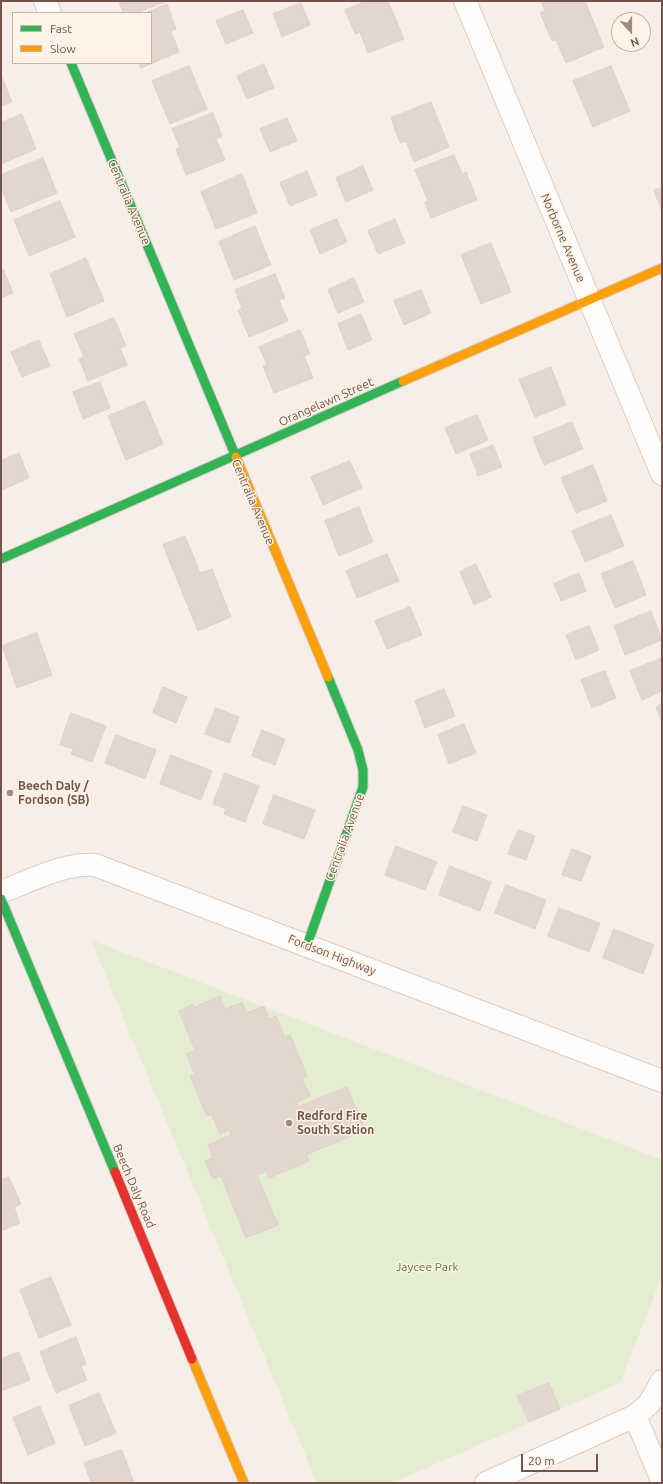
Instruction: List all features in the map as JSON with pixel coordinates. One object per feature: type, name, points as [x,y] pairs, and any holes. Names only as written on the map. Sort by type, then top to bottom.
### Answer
[{"type":"street","points":[[45,1],[50,12]]},
{"type":"street","name":"Norborne Avenue","points":[[465,1],[662,474]]},
{"type":"street","name":"Centralia Avenue","points":[[71,64],[358,750],[363,770],[363,787],[307,945]]},
{"type":"street","name":"Orangelawn Street","points":[[1,559],[234,455],[662,268]]},
{"type":"street","name":"Fordson Highway","points":[[1,892],[69,866],[82,864],[95,865],[662,1081]]},
{"type":"street","name":"Beech Daly Road","points":[[1,899],[244,1483]]},
{"type":"street","points":[[486,1483],[635,1416],[649,1404],[662,1381]]},
{"type":"street","points":[[635,1416],[662,1480]]},
{"type":"green space","name":"Jaycee Park","points":[[91,940],[662,1160],[662,1276],[620,1383],[392,1483],[317,1483]]},
{"type":"building","points":[[119,1],[167,1],[139,12],[124,12]]},
{"type":"building","points":[[367,1],[388,1],[404,39],[368,53],[360,32],[355,34],[345,10]]},
{"type":"building","points":[[541,1],[585,1],[604,47],[566,63],[556,40],[552,41],[540,13],[545,11]]},
{"type":"building","points":[[301,3],[310,25],[282,37],[273,14]]},
{"type":"building","points":[[167,4],[176,29],[171,31],[179,52],[152,63],[152,12],[148,12]]},
{"type":"building","points":[[243,10],[253,33],[226,44],[216,21]]},
{"type":"building","points":[[139,64],[150,64],[141,68]]},
{"type":"building","points":[[264,64],[274,88],[247,99],[237,76]]},
{"type":"building","points":[[189,66],[207,109],[170,124],[152,81]]},
{"type":"building","points":[[611,66],[630,111],[593,127],[573,81]]},
{"type":"building","points":[[1,75],[12,102],[1,106]]},
{"type":"building","points":[[431,102],[449,147],[414,162],[406,141],[400,143],[391,118]]},
{"type":"building","points":[[213,113],[222,137],[216,139],[225,160],[186,175],[176,149],[180,147],[172,129]]},
{"type":"building","points":[[22,114],[36,149],[1,164],[1,123]]},
{"type":"building","points":[[287,118],[297,141],[270,152],[260,129]]},
{"type":"building","points":[[454,155],[462,174],[466,172],[477,200],[431,218],[425,202],[428,201],[415,170]]},
{"type":"building","points":[[43,158],[57,193],[11,212],[1,188],[1,175]]},
{"type":"building","points":[[363,166],[373,190],[346,202],[336,178]]},
{"type":"building","points":[[307,171],[317,195],[290,206],[280,183]]},
{"type":"building","points":[[242,174],[257,213],[216,229],[201,192]]},
{"type":"building","points":[[662,188],[662,212],[654,190]]},
{"type":"building","points":[[60,201],[75,237],[29,256],[14,220]]},
{"type":"building","points":[[337,219],[347,242],[320,254],[310,230]]},
{"type":"building","points":[[395,219],[405,243],[378,254],[368,231]]},
{"type":"building","points":[[255,226],[271,265],[234,280],[219,242]]},
{"type":"building","points":[[491,243],[511,292],[481,304],[461,255]]},
{"type":"building","points":[[86,258],[104,301],[67,317],[50,274]]},
{"type":"building","points":[[3,269],[13,293],[1,298],[1,270]]},
{"type":"building","points":[[275,274],[285,298],[279,300],[288,321],[249,337],[238,310],[242,308],[235,290]]},
{"type":"building","points":[[354,278],[364,302],[338,313],[328,290]]},
{"type":"building","points":[[421,290],[431,313],[404,325],[394,301]]},
{"type":"building","points":[[361,314],[372,340],[348,350],[338,324]]},
{"type":"building","points":[[114,318],[126,346],[120,348],[127,365],[88,381],[79,359],[84,357],[74,334]]},
{"type":"building","points":[[300,330],[310,354],[304,356],[313,378],[274,393],[263,366],[267,365],[259,347]]},
{"type":"building","points":[[39,340],[50,366],[22,377],[11,352]]},
{"type":"building","points":[[551,367],[566,405],[535,417],[519,380]]},
{"type":"building","points":[[100,382],[110,408],[83,419],[73,392]]},
{"type":"building","points":[[145,401],[163,444],[126,460],[108,416]]},
{"type":"building","points":[[477,415],[488,440],[456,454],[445,428]]},
{"type":"building","points":[[572,422],[583,449],[544,465],[533,438]]},
{"type":"building","points":[[493,445],[502,467],[478,476],[470,454]]},
{"type":"building","points":[[19,453],[29,478],[2,490],[1,461]]},
{"type":"building","points":[[350,461],[362,488],[323,505],[311,477]]},
{"type":"building","points":[[593,465],[607,501],[576,513],[561,478]]},
{"type":"building","points":[[359,507],[373,542],[339,556],[325,521]]},
{"type":"building","points":[[611,515],[624,546],[585,562],[572,531]]},
{"type":"building","points":[[185,536],[200,573],[212,569],[231,617],[198,631],[163,545]]},
{"type":"building","points":[[387,554],[399,581],[357,598],[346,571]]},
{"type":"building","points":[[633,561],[646,595],[615,608],[601,574]]},
{"type":"building","points":[[476,564],[491,597],[474,605],[460,572]]},
{"type":"building","points":[[579,573],[586,591],[561,601],[554,584]]},
{"type":"building","points":[[410,607],[422,635],[387,649],[375,621]]},
{"type":"building","points":[[651,611],[662,640],[625,655],[614,626]]},
{"type":"building","points":[[589,626],[599,650],[576,660],[566,635]]},
{"type":"building","points":[[37,633],[52,675],[17,688],[2,646]]},
{"type":"building","points":[[662,658],[662,691],[642,700],[630,671]]},
{"type":"building","points":[[605,671],[616,698],[592,708],[581,680]]},
{"type":"building","points":[[163,687],[187,697],[176,723],[153,713]]},
{"type":"building","points":[[444,689],[455,716],[425,728],[415,701]]},
{"type":"building","points":[[662,704],[662,722],[656,707]]},
{"type":"building","points":[[216,708],[239,717],[229,743],[205,734]]},
{"type":"building","points":[[71,713],[106,726],[92,762],[71,754],[73,749],[60,745]]},
{"type":"building","points":[[464,724],[476,753],[449,764],[438,735]]},
{"type":"building","points":[[262,730],[285,739],[275,765],[252,756]]},
{"type":"building","points":[[116,735],[156,750],[145,779],[105,763]]},
{"type":"building","points":[[171,755],[212,771],[201,800],[160,784]]},
{"type":"building","points":[[225,773],[259,786],[245,822],[224,814],[226,809],[213,804]]},
{"type":"building","points":[[274,795],[315,810],[304,839],[263,824]]},
{"type":"building","points":[[463,806],[487,815],[477,841],[453,832]]},
{"type":"building","points":[[518,830],[535,836],[526,860],[508,854]]},
{"type":"building","points":[[396,846],[437,862],[425,890],[385,875]]},
{"type":"building","points":[[572,849],[591,856],[581,881],[562,875]]},
{"type":"building","points":[[450,866],[491,882],[480,911],[439,895]]},
{"type":"building","points":[[506,885],[546,900],[535,929],[495,913]]},
{"type":"building","points":[[559,908],[600,923],[589,952],[548,936]]},
{"type":"building","points":[[614,929],[654,945],[643,974],[603,958]]},
{"type":"building","name":"Redford Fire South Station","points":[[220,996],[225,1009],[242,1002],[247,1013],[264,1006],[269,1019],[276,1016],[285,1037],[290,1035],[307,1076],[302,1078],[310,1096],[296,1102],[298,1107],[347,1087],[365,1130],[306,1155],[309,1161],[269,1178],[267,1171],[257,1175],[278,1225],[246,1238],[221,1176],[213,1179],[205,1161],[213,1158],[208,1145],[231,1135],[229,1130],[220,1134],[212,1115],[207,1116],[190,1076],[195,1074],[186,1054],[195,1050],[179,1011],[193,1004],[194,1007]]},
{"type":"building","points":[[9,1177],[21,1204],[14,1207],[20,1223],[1,1231],[1,1180]]},
{"type":"building","points":[[51,1277],[71,1325],[39,1338],[20,1290]]},
{"type":"building","points":[[76,1337],[86,1364],[81,1366],[87,1380],[56,1393],[40,1352]]},
{"type":"building","points":[[19,1352],[30,1380],[1,1391],[1,1359]]},
{"type":"building","points":[[549,1383],[560,1409],[529,1422],[517,1396]]},
{"type":"building","points":[[99,1393],[116,1433],[85,1446],[69,1406]]},
{"type":"building","points":[[40,1406],[55,1443],[28,1455],[13,1418]]},
{"type":"building","points":[[122,1450],[134,1483],[91,1483],[84,1463]]},
{"type":"traffic: fast","points":[[71,64],[236,457]]},
{"type":"traffic: fast","points":[[1,559],[403,381]]},
{"type":"traffic: fast","points":[[307,945],[363,787],[363,770],[358,750],[328,677]]},
{"type":"traffic: fast","points":[[1,899],[115,1172]]},
{"type":"traffic: slow","points":[[403,381],[662,268]]},
{"type":"traffic: slow","points":[[236,457],[328,677]]},
{"type":"traffic: slow","points":[[192,1359],[244,1483]]},
{"type":"traffic: jam","points":[[115,1172],[192,1359]]},
{"type":"place","name":"Beech Daly / Fordson (SB)","points":[[10,793]]},
{"type":"place","name":"Redford Fire South Station","points":[[289,1123]]}]
